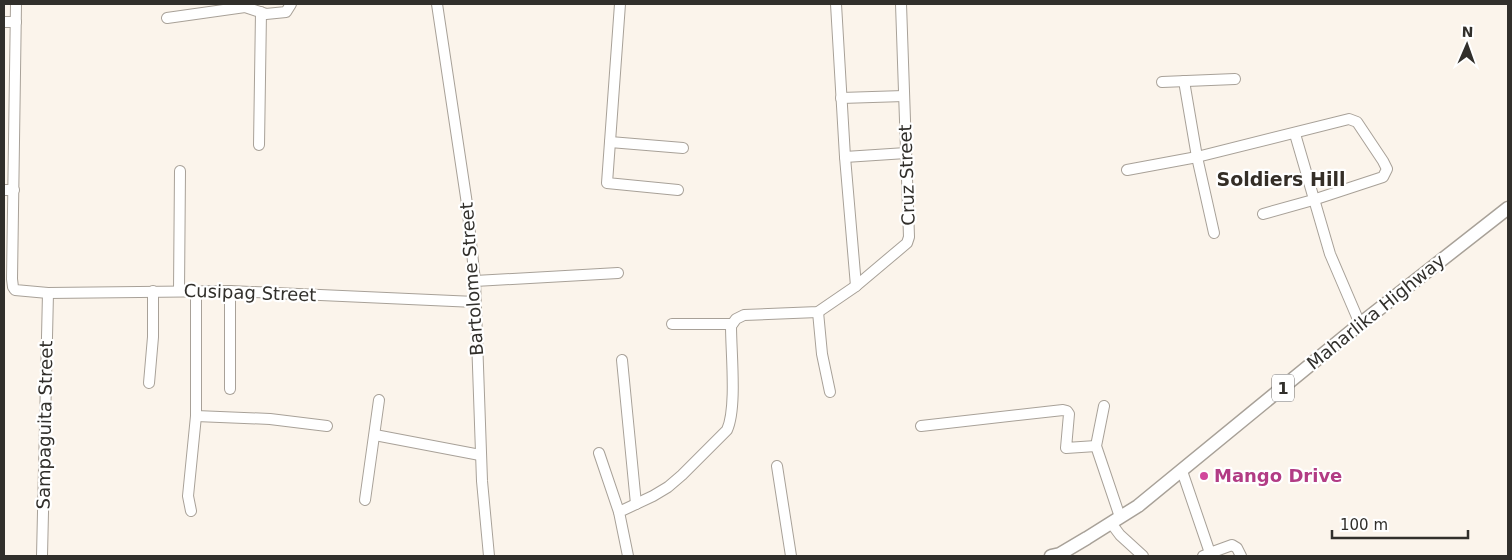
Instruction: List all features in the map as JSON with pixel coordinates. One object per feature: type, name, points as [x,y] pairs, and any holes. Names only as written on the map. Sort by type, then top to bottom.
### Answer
[{"type":"main road","name":"Maharlika Highway","points":[[1051,556],[1060,554],[1138,506],[1360,324],[1508,208]]},
{"type":"street","points":[[9,190],[16,4]]},
{"type":"street","points":[[167,18],[245,7],[271,15],[286,12],[290,4]]},
{"type":"street","name":"Bartolome Street","points":[[437,4],[467,204],[475,281],[480,455],[490,556]]},
{"type":"street","points":[[620,4],[607,183],[678,190]]},
{"type":"street","points":[[836,4],[845,157],[856,286]]},
{"type":"street","name":"Cruz Street","points":[[818,312],[856,286],[906,243],[909,238],[901,4]]},
{"type":"street","points":[[259,145],[261,12]]},
{"type":"street","points":[[4,22],[16,22]]},
{"type":"street","points":[[1162,82],[1235,79]]},
{"type":"street","points":[[1184,81],[1197,157],[1214,234]]},
{"type":"street","points":[[841,98],[904,96]]},
{"type":"street","points":[[1127,170],[1197,157],[1295,134],[1341,120],[1353,120],[1364,132],[1387,169],[1383,177],[1263,214]]},
{"type":"street","points":[[1295,134],[1330,254],[1360,324]]},
{"type":"street","points":[[610,142],[683,148]]},
{"type":"street","points":[[845,157],[906,153]]},
{"type":"street","points":[[179,291],[180,171]]},
{"type":"street","name":"Cusipag Street","points":[[9,190],[12,284],[15,290],[48,293],[230,291],[476,302]]},
{"type":"street","points":[[475,281],[618,273]]},
{"type":"street","points":[[149,383],[153,337],[153,291]]},
{"type":"street","points":[[191,511],[188,496],[196,416],[196,291]]},
{"type":"street","points":[[230,291],[230,390]]},
{"type":"street","name":"Sampaguita Street","points":[[42,556],[48,293]]},
{"type":"street","points":[[619,512],[660,491],[682,475],[727,430],[731,422],[732,406],[731,326],[736,319],[744,315],[818,312],[822,354],[830,392]]},
{"type":"street","points":[[672,324],[732,324]]},
{"type":"street","points":[[622,360],[636,504]]},
{"type":"street","points":[[365,500],[379,400]]},
{"type":"street","points":[[1104,406],[1096,446],[1120,536],[1143,556]]},
{"type":"street","points":[[921,426],[1063,410],[1069,414],[1066,448],[1096,446]]},
{"type":"street","points":[[196,416],[270,419],[327,426]]},
{"type":"street","points":[[375,435],[480,455]]},
{"type":"street","points":[[598,453],[619,512],[628,556]]},
{"type":"street","points":[[777,466],[791,556]]},
{"type":"street","points":[[1182,471],[1206,554],[1232,546],[1237,548],[1241,556]]},
{"type":"place","name":"Mango Drive","points":[[1204,476]]},
{"type":"district","name":"Soldiers Hill","points":[[1281,179]]}]
